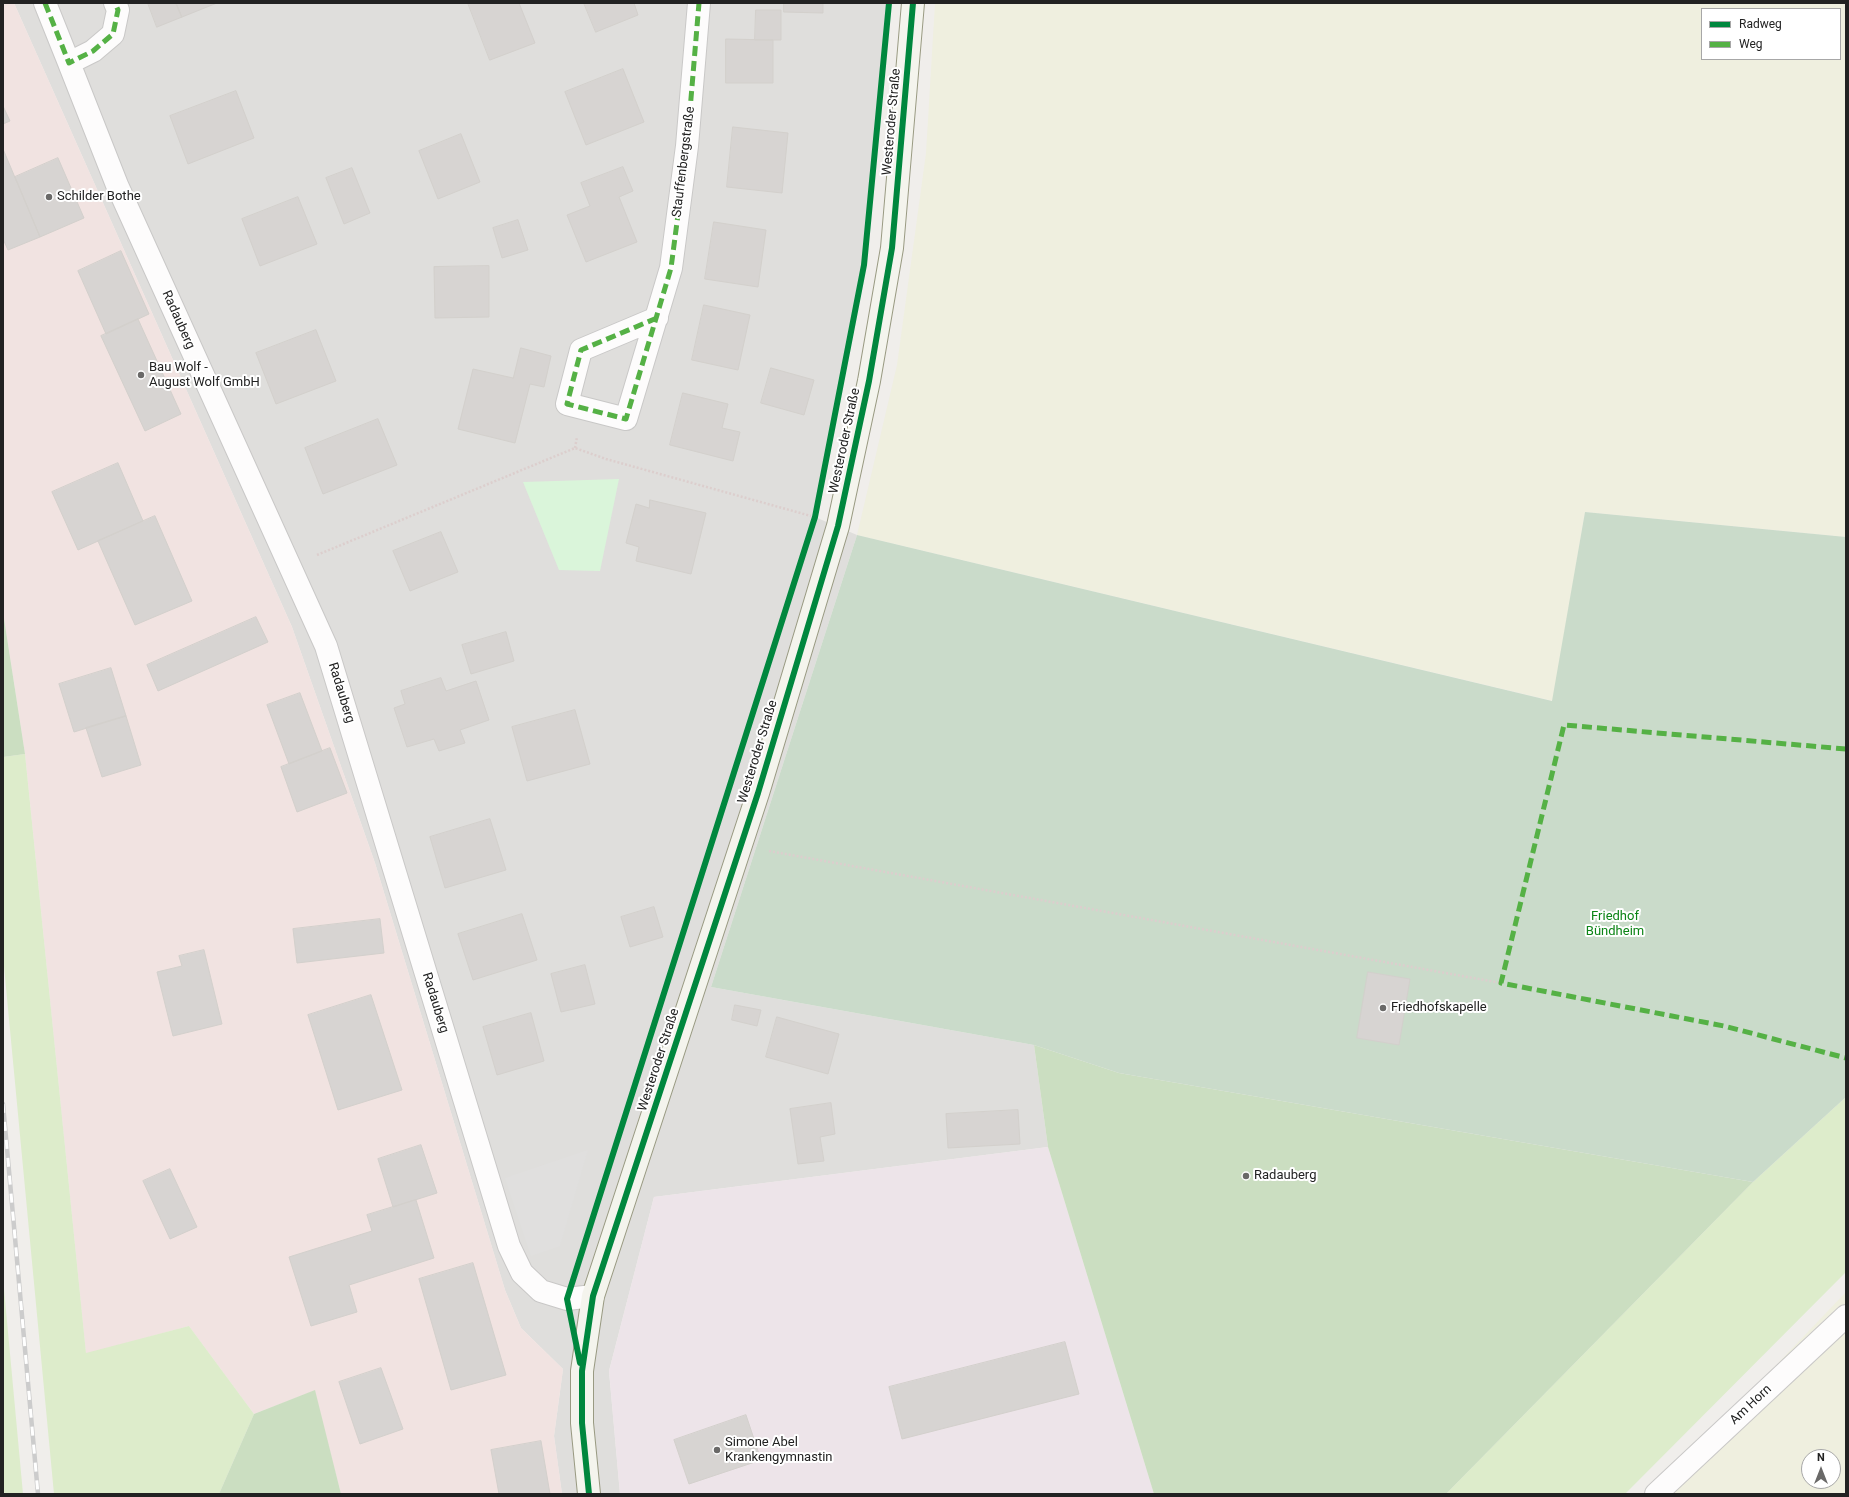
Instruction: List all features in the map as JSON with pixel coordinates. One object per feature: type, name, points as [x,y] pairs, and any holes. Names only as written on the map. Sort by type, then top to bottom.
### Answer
[{"type":"street","name":"Radauberg","points":[[45,3],[117,185],[326,646],[509,1246],[522,1272],[541,1291],[567,1299],[593,1296]]},
{"type":"street","points":[[69,63],[93,51],[113,34],[118,10],[115,3]]},
{"type":"street","name":"Stauffenbergstraße","points":[[657,318],[581,350],[567,404],[626,419],[657,318],[671,268],[692,90],[699,3]]},
{"type":"street","name":"Westeroder Straße","points":[[589,1494],[582,1423],[582,1371],[593,1296],[740,845],[838,526],[869,381],[892,248],[912,3]]},
{"type":"street","name":"Am Horn","points":[[1656,1494],[1846,1316]]},
{"type":"path","points":[[289,566],[575,448],[606,459],[815,517],[838,526]]},
{"type":"path","points":[[740,845],[1501,983]]},
{"type":"shaded area","points":[[7,3],[14,3],[292,627],[375,863],[505,1290],[521,1328],[563,1369],[554,1436],[562,1494],[341,1494],[314,1391],[254,1414],[189,1326],[86,1354],[25,754],[3,612],[3,5]]},
{"type":"shaded area","points":[[14,3],[889,3],[864,265],[815,517],[857,535],[711,987],[1034,1045],[1048,1147],[654,1197],[609,1371],[620,1494],[562,1494],[554,1436],[563,1369],[521,1328],[505,1290],[375,863],[292,627]]},
{"type":"shaded area","points":[[1048,1147],[1154,1494],[620,1494],[609,1371],[654,1197]]},
{"type":"shaded area","points":[[588,1150],[560,1246],[531,1256],[505,1178]]},
{"type":"green space","points":[[935,3],[1846,3],[1846,537],[1585,512],[1553,701],[857,535],[897,365],[926,153]]},
{"type":"green space","points":[[619,479],[600,571],[559,570],[523,482]]},
{"type":"green space","name":"Friedhof Bündheim","points":[[1585,512],[1846,537],[1846,1097],[1753,1182],[1119,1073],[1034,1045],[711,987],[857,535],[1552,701]]},
{"type":"green space","points":[[3,612],[25,754],[3,757]]},
{"type":"green space","points":[[25,754],[86,1353],[189,1326],[254,1414],[219,1494],[54,1494],[3,956],[3,757]]},
{"type":"green space","points":[[1034,1045],[1119,1073],[1753,1182],[1446,1494],[1154,1494],[1048,1147]]},
{"type":"green space","points":[[1846,1097],[1846,1272],[1625,1494],[1446,1494],[1753,1182]]},
{"type":"green space","points":[[3,1278],[23,1494],[3,1494]]},
{"type":"green space","points":[[1846,1292],[1846,1494],[1653,1494]]},
{"type":"green space","points":[[315,1390],[341,1494],[219,1494],[254,1414]]},
{"type":"building","points":[[148,3],[176,3],[182,17],[157,27]]},
{"type":"building","points":[[176,3],[217,3],[182,17]]},
{"type":"building","points":[[468,3],[519,3],[535,43],[490,60]]},
{"type":"building","points":[[584,3],[634,3],[638,15],[596,32]]},
{"type":"building","points":[[784,3],[823,3],[823,13],[784,12]]},
{"type":"building","points":[[756,10],[781,10],[781,40],[755,40]]},
{"type":"building","points":[[726,39],[773,40],[773,83],[726,83]]},
{"type":"building","points":[[623,69],[644,122],[586,145],[565,92]]},
{"type":"building","points":[[236,91],[254,138],[188,164],[170,116]]},
{"type":"building","points":[[3,106],[10,121],[3,124]]},
{"type":"building","points":[[733,127],[788,133],[782,193],[727,187]]},
{"type":"building","points":[[461,134],[480,182],[438,199],[419,151]]},
{"type":"building","points":[[3,149],[40,237],[8,250],[3,239]]},
{"type":"building","name":"Schilder Bothe","points":[[58,158],[84,218],[40,237],[15,177]]},
{"type":"building","points":[[623,167],[633,191],[619,197],[637,242],[586,262],[567,215],[590,206],[581,183]]},
{"type":"building","points":[[352,168],[370,213],[344,224],[326,178]]},
{"type":"building","points":[[298,197],[317,244],[260,266],[242,219]]},
{"type":"building","points":[[518,220],[528,250],[502,258],[493,228]]},
{"type":"building","points":[[714,222],[766,230],[758,287],[705,279]]},
{"type":"building","points":[[121,251],[149,314],[106,334],[78,271]]},
{"type":"building","points":[[489,266],[489,317],[435,318],[434,267]]},
{"type":"building","points":[[704,305],[750,315],[738,370],[692,360]]},
{"type":"building","name":"Bau Wolf - August Wolf GmbH","points":[[138,319],[181,414],[145,431],[101,336]]},
{"type":"building","points":[[316,330],[336,381],[276,404],[256,353]]},
{"type":"building","points":[[521,348],[551,356],[544,387],[530,384],[515,443],[458,429],[473,369],[513,378]]},
{"type":"building","points":[[771,368],[814,380],[804,415],[761,403]]},
{"type":"building","points":[[683,393],[728,404],[722,428],[740,432],[733,461],[670,445]]},
{"type":"building","points":[[378,419],[397,465],[323,494],[305,448]]},
{"type":"building","points":[[118,463],[143,521],[78,550],[52,492]]},
{"type":"building","points":[[650,500],[706,513],[691,574],[636,561],[639,547],[626,543],[636,504],[649,508]]},
{"type":"building","points":[[155,516],[192,601],[135,625],[98,541]]},
{"type":"building","points":[[441,532],[458,572],[410,591],[393,551]]},
{"type":"building","points":[[256,617],[268,642],[158,691],[147,665]]},
{"type":"building","points":[[506,632],[514,661],[471,674],[462,645]]},
{"type":"building","points":[[111,668],[126,716],[74,732],[59,684]]},
{"type":"building","points":[[441,678],[446,691],[476,681],[489,720],[460,730],[465,743],[439,751],[434,739],[407,747],[394,708],[405,704],[401,691]]},
{"type":"building","points":[[300,693],[322,751],[289,764],[267,705]]},
{"type":"building","points":[[575,710],[590,764],[527,781],[512,727]]},
{"type":"building","points":[[126,716],[141,765],[102,777],[86,728]]},
{"type":"building","points":[[330,748],[347,793],[297,812],[281,767]]},
{"type":"building","points":[[490,819],[506,870],[445,888],[430,837]]},
{"type":"building","points":[[654,907],[663,937],[630,947],[621,917]]},
{"type":"building","points":[[522,914],[537,960],[473,980],[458,934]]},
{"type":"building","points":[[380,919],[384,953],[297,963],[293,929]]},
{"type":"building","points":[[204,950],[222,1024],[173,1036],[157,972],[182,966],[179,956]]},
{"type":"building","points":[[585,965],[595,1004],[561,1012],[551,974]]},
{"type":"building","name":"Friedhofskapelle","points":[[1368,972],[1410,979],[1399,1045],[1357,1038]]},
{"type":"building","points":[[371,995],[402,1090],[338,1110],[308,1015]]},
{"type":"building","points":[[735,1005],[761,1010],[757,1026],[732,1020]]},
{"type":"building","points":[[531,1013],[544,1061],[497,1075],[483,1027]]},
{"type":"building","points":[[777,1017],[839,1034],[828,1074],[766,1057]]},
{"type":"building","points":[[831,1103],[835,1134],[820,1137],[824,1161],[798,1164],[790,1109]]},
{"type":"building","points":[[1018,1110],[1020,1144],[948,1148],[946,1114]]},
{"type":"building","points":[[421,1145],[437,1193],[393,1207],[378,1159]]},
{"type":"building","points":[[170,1169],[197,1227],[170,1239],[143,1181]]},
{"type":"building","points":[[416,1200],[434,1258],[349,1285],[357,1312],[311,1326],[289,1257],[372,1231],[367,1215]]},
{"type":"building","points":[[473,1263],[506,1375],[451,1390],[419,1279]]},
{"type":"building","points":[[1065,1342],[1079,1394],[902,1439],[889,1387]]},
{"type":"building","points":[[381,1368],[403,1429],[360,1444],[339,1382]]},
{"type":"building","name":"Simone Abel Krankengymnastin","points":[[746,1415],[761,1460],[689,1484],[674,1440]]},
{"type":"building","points":[[541,1441],[550,1494],[499,1494],[491,1450]]},
{"type":"railway","points":[[3,1104],[38,1494]]},
{"type":"marked path","points":[[45,3],[69,63],[93,51],[113,34],[118,10],[115,3]]},
{"type":"marked path","points":[[657,318],[581,350],[567,404],[626,419],[671,268],[687,146],[699,3]]},
{"type":"marked path","points":[[1846,749],[1564,725],[1501,983],[1724,1026],[1846,1058]]},
{"type":"cycle path","points":[[580,1363],[567,1299],[815,517],[864,265],[889,3]]},
{"type":"cycle path","points":[[589,1494],[582,1423],[582,1371],[593,1296],[758,793],[838,526],[869,381],[892,248],[913,3]]},
{"type":"place","name":"Schilder Bothe","points":[[49,197]]},
{"type":"place","name":"Bau Wolf - August Wolf GmbH","points":[[141,375]]},
{"type":"place","name":"Friedhofskapelle","points":[[1383,1008]]},
{"type":"place","name":"Radauberg","points":[[1246,1176]]},
{"type":"place","name":"Simone Abel Krankengymnastin","points":[[717,1450]]}]
